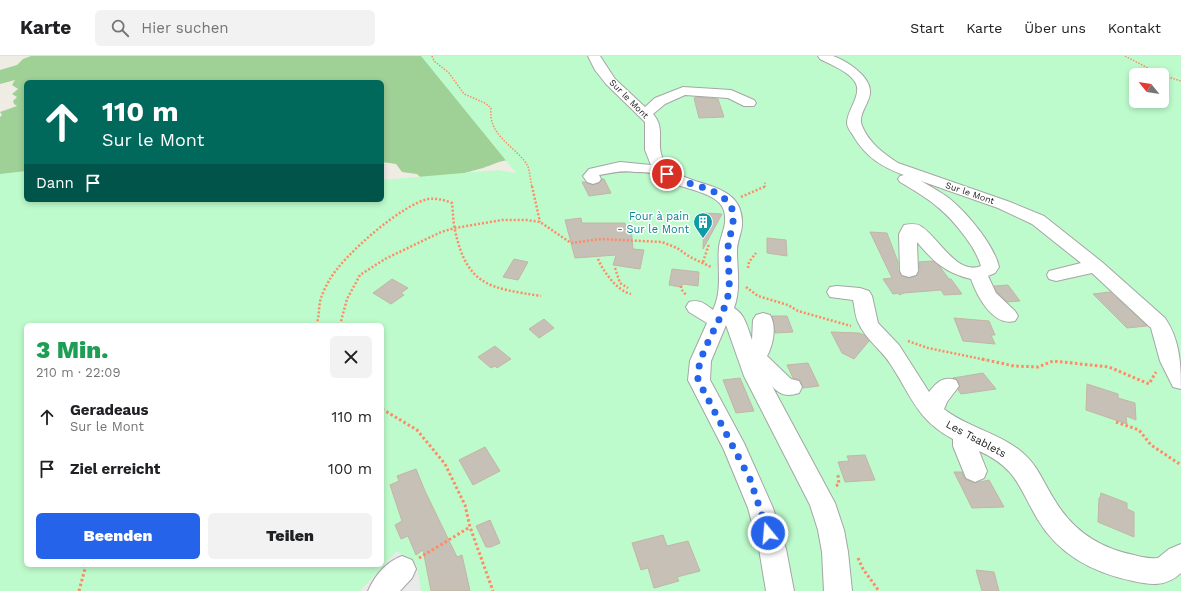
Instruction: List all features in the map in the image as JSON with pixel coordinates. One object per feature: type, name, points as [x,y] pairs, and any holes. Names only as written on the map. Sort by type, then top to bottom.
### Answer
[{"type":"street","name":"Sur le Mont","points":[[594,56],[599,66],[611,81],[645,114],[653,126],[653,154],[662,170],[678,180],[710,191],[727,201]]},
{"type":"street","name":"Sur le Mont","points":[[824,56],[851,71],[862,82],[864,92],[855,115],[854,126],[855,130],[867,146],[876,155],[898,168],[1004,205],[1028,215],[1046,225],[1096,266],[1158,323],[1162,329],[1168,353]]},
{"type":"street","points":[[645,114],[660,101],[683,91],[731,94],[749,103]]},
{"type":"street","points":[[598,157],[613,161],[625,161],[653,154]]},
{"type":"street","points":[[593,179],[591,176],[594,172],[620,166],[634,165],[660,171],[662,170]]},
{"type":"street","points":[[898,168],[897,171],[901,176],[947,205],[985,252],[990,263],[989,269],[978,273],[963,270],[950,265],[916,230],[910,229],[908,234],[909,271]]},
{"type":"street","points":[[727,201],[734,219],[728,248],[730,281],[728,302],[731,315],[751,359],[755,376],[822,503],[829,523],[835,552],[838,591]]},
{"type":"street","points":[[1056,276],[1096,266]]},
{"type":"street","points":[[978,273],[983,289],[991,301],[1008,316]]},
{"type":"street","name":"Les Tsablets","points":[[837,292],[860,294],[862,296],[868,322],[872,331],[891,349],[921,399],[931,411],[944,423],[966,435],[1002,451],[1014,460],[1027,475],[1056,525],[1070,541],[1082,550],[1114,564],[1148,571],[1163,570],[1179,562]]},
{"type":"street","points":[[696,307],[710,317],[728,302]]},
{"type":"street","points":[[728,302],[703,356],[698,374],[698,380],[750,479],[772,545],[777,565],[780,591]]},
{"type":"street","points":[[751,359],[756,356],[764,336],[763,320]]},
{"type":"street","points":[[1168,353],[1175,372],[1181,381]]},
{"type":"street","points":[[751,359],[761,363],[786,387],[791,387]]},
{"type":"street","points":[[931,411],[935,407],[941,393],[948,386]]},
{"type":"street","points":[[966,435],[965,446],[975,472]]},
{"type":"path","points":[[432,56],[434,61],[450,73],[464,94],[485,103],[491,108],[490,118],[493,128],[527,164],[540,222]]},
{"type":"path","points":[[1124,56],[1148,68]]},
{"type":"path","points":[[1169,77],[1181,81]]},
{"type":"path","points":[[727,201],[759,190],[766,186],[765,182]]},
{"type":"path","points":[[317,323],[321,299],[331,278],[348,256],[393,219],[420,202],[442,198],[452,203],[455,228],[462,253],[473,272],[485,284],[501,289],[540,296]]},
{"type":"path","points":[[341,323],[347,299],[360,275],[385,259],[441,232],[455,228],[502,220],[527,220],[540,222],[571,243],[602,239],[662,242],[677,248],[690,257],[703,262],[717,271],[724,280],[728,302],[758,296],[788,305],[798,311],[815,317],[872,331]]},
{"type":"path","points":[[703,262],[709,244]]},
{"type":"path","points":[[747,270],[749,262],[756,253]]},
{"type":"path","points":[[598,259],[604,273],[626,293],[631,294]]},
{"type":"path","points":[[615,268],[616,275],[620,283],[625,288],[628,288]]},
{"type":"path","points":[[903,340],[928,348],[1014,366],[1038,367],[1053,361],[1109,367],[1149,384],[1168,353]]},
{"type":"path","points":[[384,410],[418,430],[445,464],[465,506],[470,527],[492,591]]},
{"type":"path","points":[[1116,422],[1139,430],[1151,445],[1181,465]]},
{"type":"path","points":[[390,575],[470,527]]},
{"type":"path","points":[[79,591],[85,567]]},
{"type":"green space","points":[[31,56],[432,56],[430,63],[469,103],[504,111],[534,108],[600,92],[630,77],[636,76],[647,80],[645,84],[632,89],[634,94],[664,101],[683,97],[687,101],[686,108],[707,128],[699,141],[684,139],[671,132],[673,118],[670,110],[647,105],[641,108],[641,110],[649,116],[648,117],[655,126],[641,129],[637,133],[639,137],[630,137],[627,133],[618,133],[603,137],[589,136],[561,141],[559,143],[562,149],[560,153],[547,160],[551,169],[549,176],[540,180],[538,185],[543,198],[541,217],[548,223],[560,228],[570,238],[568,249],[572,258],[562,258],[558,253],[560,247],[559,244],[552,239],[552,235],[547,229],[539,225],[519,229],[499,223],[466,227],[467,224],[472,221],[488,220],[501,215],[519,215],[526,213],[532,208],[531,202],[525,194],[526,191],[518,183],[519,178],[525,173],[518,161],[503,161],[484,168],[428,180],[421,178],[417,174],[402,172],[396,164],[384,162],[384,80],[24,80],[24,202],[315,202],[295,218],[292,223],[291,233],[281,239],[276,233],[265,240],[259,251],[259,262],[251,273],[250,277],[253,281],[263,282],[266,285],[264,289],[265,294],[270,295],[295,291],[302,295],[301,306],[292,311],[275,312],[268,301],[259,299],[246,312],[241,323],[228,323],[227,317],[215,313],[217,304],[207,302],[201,290],[183,299],[161,323],[72,323],[95,311],[102,302],[103,297],[90,291],[86,284],[97,266],[89,263],[81,263],[64,270],[52,283],[50,291],[51,299],[58,300],[48,313],[34,319],[0,325],[0,117],[2,115],[0,112],[17,106],[13,101],[17,97],[12,94],[18,89],[12,85],[15,80],[0,84],[0,70],[17,65],[23,59]]},
{"type":"green space","points":[[421,56],[1181,56],[1181,591],[0,591],[0,174],[24,171],[24,202],[384,202],[384,180],[498,170],[516,173]]},
{"type":"shaded area","points":[[397,551],[417,566],[421,591],[360,591],[382,567],[384,567],[384,565]]},
{"type":"building","points":[[694,98],[718,99],[724,117],[699,118]]},
{"type":"building","points":[[602,179],[604,179],[611,193],[589,196],[582,182],[593,185],[599,183]]},
{"type":"building","points":[[704,213],[722,214],[703,249]]},
{"type":"building","points":[[581,218],[582,223],[625,223],[626,226],[631,226],[633,249],[644,250],[640,269],[613,265],[616,255],[575,258],[565,220]]},
{"type":"building","points":[[870,232],[887,233],[898,262],[898,271],[902,276],[909,278],[916,276],[920,271],[919,262],[933,261],[940,267],[949,279],[951,279],[962,294],[944,295],[941,290],[904,293],[899,295],[899,293],[893,294],[883,279],[892,278]]},
{"type":"building","points":[[767,238],[786,240],[787,256],[767,253]]},
{"type":"building","points":[[514,259],[528,262],[518,280],[503,277]]},
{"type":"building","points":[[672,269],[699,272],[698,286],[683,284],[681,287],[669,285]]},
{"type":"building","points":[[392,279],[408,288],[401,293],[404,295],[391,304],[373,293]]},
{"type":"building","points":[[1008,285],[1020,301],[1007,302],[997,292],[994,286]]},
{"type":"building","points":[[1110,292],[1147,326],[1127,328],[1093,294]]},
{"type":"building","points":[[772,316],[787,316],[793,332],[775,333]]},
{"type":"building","points":[[954,318],[989,321],[995,335],[991,335],[995,344],[963,341]]},
{"type":"building","points":[[544,319],[554,328],[539,338],[529,329]]},
{"type":"building","points":[[831,332],[859,333],[864,335],[869,341],[854,359],[842,353]]},
{"type":"building","points":[[495,346],[511,359],[497,368],[495,366],[491,368],[478,357]]},
{"type":"building","points":[[808,363],[819,386],[803,388],[800,380],[793,378],[787,365]]},
{"type":"building","points":[[983,373],[996,389],[961,394],[958,390],[960,385],[957,379],[953,378]]},
{"type":"building","points":[[740,378],[754,411],[736,413],[723,380]]},
{"type":"building","points":[[1087,384],[1118,394],[1118,398],[1135,403],[1136,420],[1126,416],[1127,424],[1086,410]]},
{"type":"building","points":[[485,447],[500,471],[473,485],[459,460]]},
{"type":"building","points":[[865,455],[875,480],[845,482],[838,462],[849,461],[847,456]]},
{"type":"building","points":[[416,469],[457,557],[462,555],[470,591],[431,591],[423,550],[416,555],[408,536],[401,539],[395,525],[402,521],[390,485],[399,481],[397,476]]},
{"type":"building","points":[[954,472],[962,472],[965,479],[974,483],[989,480],[1004,507],[972,508]]},
{"type":"building","points":[[1101,493],[1127,503],[1127,509],[1134,512],[1134,537],[1098,522],[1099,498]]},
{"type":"building","points":[[490,520],[500,543],[491,547],[486,547],[476,526]]},
{"type":"building","points":[[663,535],[667,546],[688,541],[700,571],[677,577],[679,581],[654,588],[648,568],[641,570],[632,543]]},
{"type":"building","points":[[976,570],[994,572],[999,591],[982,591]]},
{"type":"place","name":"Four à pain - Sur le Mont","points":[[703,239]]},
{"type":"route","points":[[667,174],[678,180],[718,194],[730,205],[734,219],[728,248],[730,281],[729,291],[723,310],[703,356],[698,374],[698,380],[726,430],[750,479],[768,533]]}]
